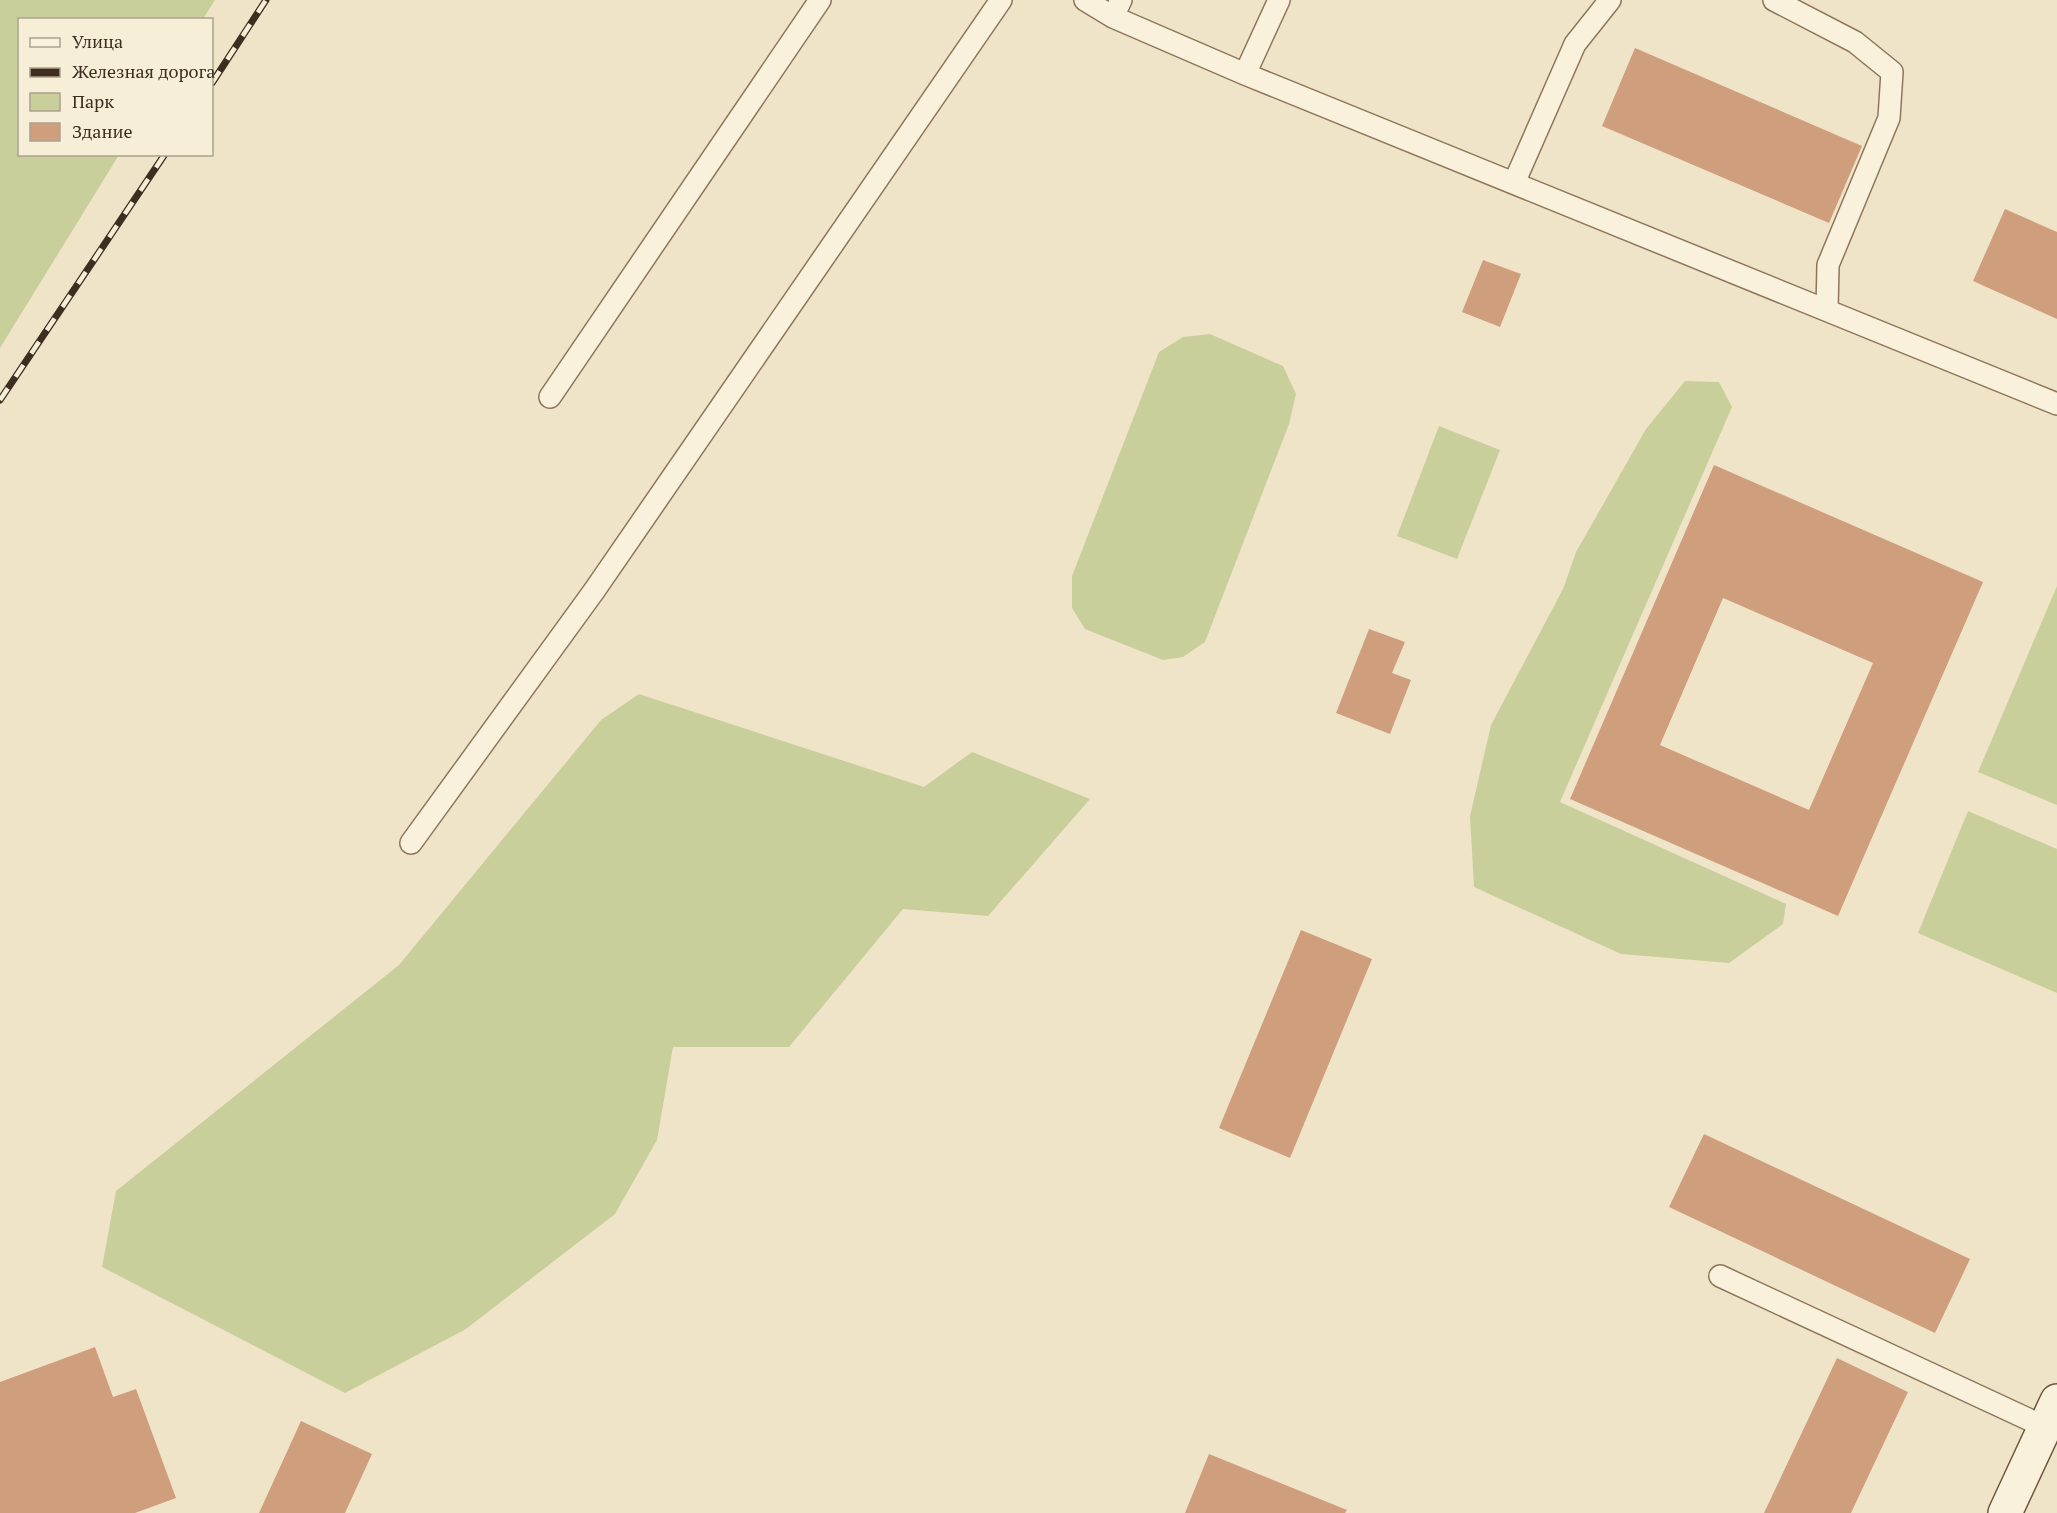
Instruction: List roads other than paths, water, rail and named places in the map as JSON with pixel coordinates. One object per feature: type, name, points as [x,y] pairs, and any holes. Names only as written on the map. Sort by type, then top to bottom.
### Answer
[{"type":"main road","points":[[2005,1513],[2051,1414]]},
{"type":"lane","points":[[550,397],[820,0]]},
{"type":"lane","points":[[411,843],[594,591],[1001,0]]},
{"type":"lane","points":[[1085,0],[1117,8],[1245,74],[2057,404]]},
{"type":"lane","points":[[1245,74],[1279,0]]},
{"type":"lane","points":[[1514,183],[1575,44],[1610,0]]},
{"type":"lane","points":[[1774,0],[1855,42],[1892,72],[1889,118],[1828,265],[1827,310]]},
{"type":"lane","points":[[1720,1276],[2051,1414]]},
{"type":"railway","points":[[213,81],[266,0]]},
{"type":"railway","points":[[0,400],[164,156]]}]
